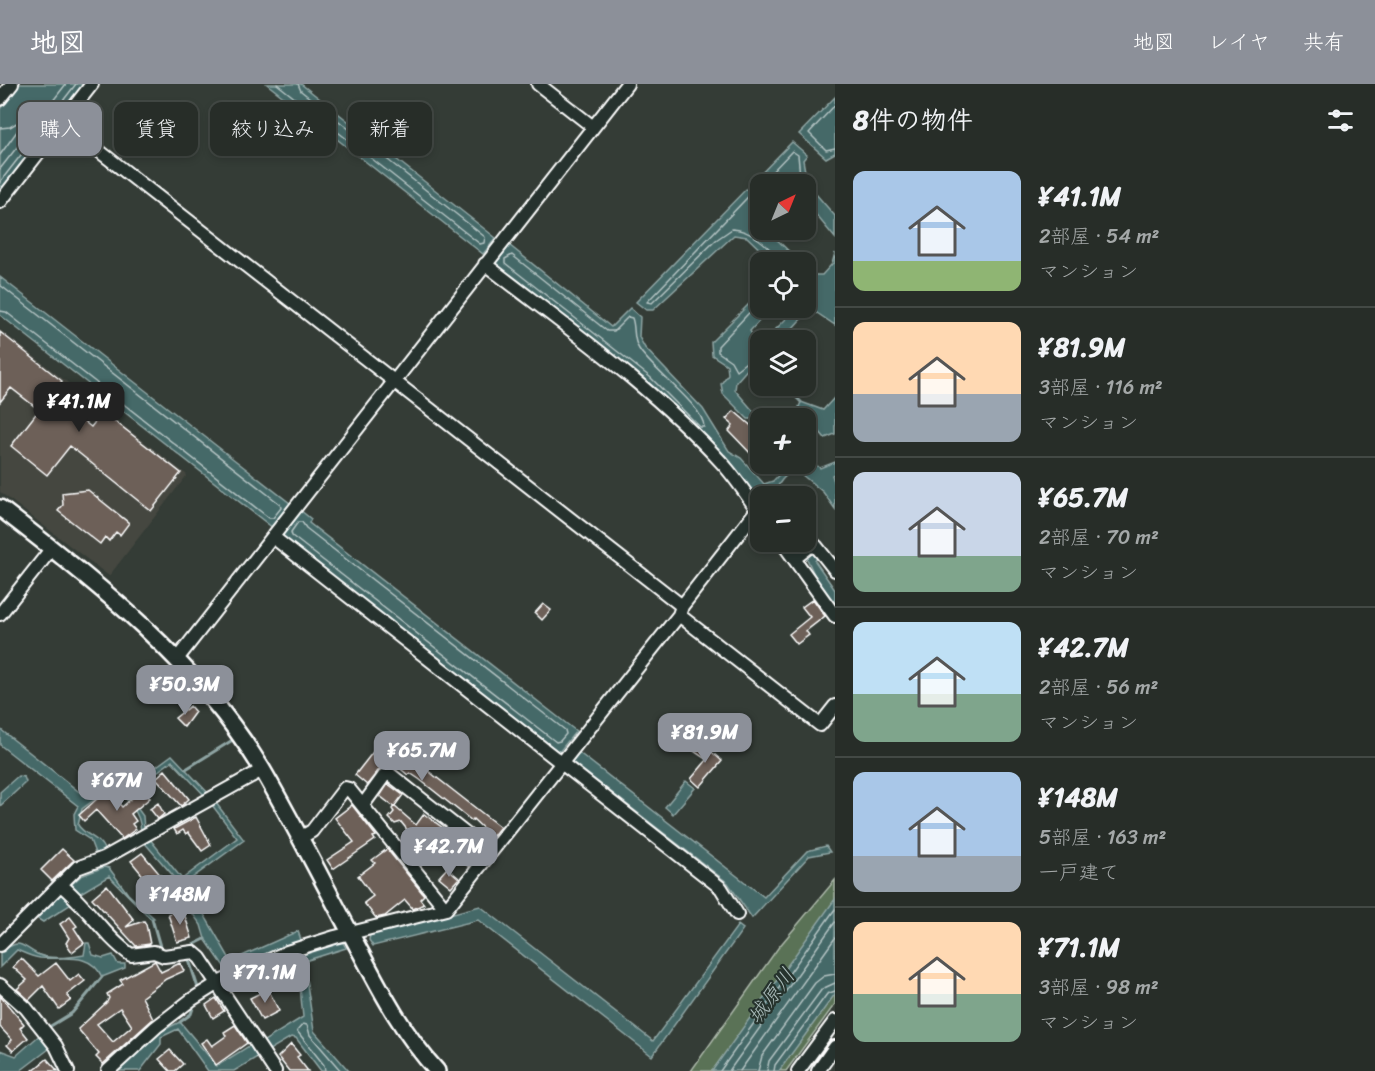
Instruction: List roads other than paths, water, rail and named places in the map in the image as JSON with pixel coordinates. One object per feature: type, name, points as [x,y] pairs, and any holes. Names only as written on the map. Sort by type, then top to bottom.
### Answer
[{"type":"street","points":[[0,99],[12,84]]},
{"type":"street","points":[[78,102],[92,84]]},
{"type":"street","points":[[538,84],[593,127]]},
{"type":"street","points":[[177,658],[627,84]]},
{"type":"street","points":[[102,153],[394,381],[820,725],[835,706]]},
{"type":"street","points":[[0,202],[36,156]]},
{"type":"street","points":[[485,264],[586,341],[656,400],[722,463],[750,500]]},
{"type":"street","points":[[0,508],[105,590],[177,658],[229,719],[262,770],[300,838],[392,1011],[437,1071]]},
{"type":"street","points":[[108,1071],[156,1027],[218,983],[287,952],[350,933],[446,909],[750,523]]},
{"type":"street","points":[[273,537],[568,755],[722,888],[737,914]]},
{"type":"street","points":[[835,570],[816,546],[802,553],[835,616]]},
{"type":"street","points":[[0,614],[52,548]]},
{"type":"street","points":[[0,945],[77,868],[104,858],[262,770]]},
{"type":"street","points":[[363,805],[387,772],[490,853]]},
{"type":"street","points":[[300,838],[312,831],[345,788],[349,789],[446,909]]},
{"type":"street","points":[[61,885],[80,900],[116,944],[131,955],[154,952],[164,956],[193,952],[218,983],[275,1071]]},
{"type":"street","points":[[0,985],[26,1008],[56,1046],[68,1071]]},
{"type":"street","points":[[798,1071],[835,1021]]},
{"type":"street","points":[[818,1071],[835,1047]]},
{"type":"water","points":[[19,84],[84,84],[70,102],[18,102],[18,156],[27,156],[0,191],[0,109]]},
{"type":"water","points":[[267,84],[301,84],[324,102],[290,102]]},
{"type":"water","points":[[835,97],[835,153],[826,158],[799,134]]},
{"type":"water","points":[[336,112],[348,121],[348,148],[336,138]]},
{"type":"water","points":[[792,142],[807,155],[803,160],[805,174],[761,174]]},
{"type":"water","points":[[358,156],[392,156],[496,238],[483,254]]},
{"type":"water","points":[[750,185],[750,240],[747,237],[734,235],[653,310],[646,310],[636,302]]},
{"type":"water","points":[[816,194],[835,216],[835,238],[816,215]]},
{"type":"water","points":[[750,240],[777,240],[790,252],[763,252]]},
{"type":"water","points":[[509,245],[611,327],[630,308],[640,317],[639,337],[645,348],[703,409],[729,451],[741,458],[750,468],[750,474],[755,474],[764,484],[773,481],[780,474],[788,474],[778,486],[750,486],[750,492],[732,469],[731,462],[725,455],[720,456],[646,381],[495,263]]},
{"type":"water","points":[[835,253],[835,325],[817,313],[816,275],[822,275],[832,264]]},
{"type":"water","points":[[0,277],[291,504],[273,528],[0,315]]},
{"type":"water","points":[[750,303],[750,318],[762,318],[750,330],[750,366],[736,382],[735,390],[751,408],[750,419],[748,419],[723,394],[721,384],[728,374],[727,365],[712,355],[711,342]]},
{"type":"water","points":[[787,318],[804,318],[791,330],[775,330]]},
{"type":"water","points":[[835,397],[835,434],[825,438],[816,427],[816,408],[799,407],[801,402],[823,410]]},
{"type":"water","points":[[835,462],[835,473],[832,475],[835,484],[835,509],[816,486],[801,474],[816,474],[816,465],[820,468]]},
{"type":"water","points":[[300,510],[311,519],[309,523],[576,731],[559,752],[281,535]]},
{"type":"water","points":[[804,552],[815,552],[819,555],[815,561],[835,590],[835,608],[820,587]]},
{"type":"water","points":[[0,729],[87,798],[113,782],[124,790],[172,755],[210,795],[244,840],[188,881],[187,885],[231,961],[298,931],[301,940],[291,947],[288,945],[228,972],[205,939],[201,925],[187,906],[176,879],[143,841],[149,838],[182,879],[237,838],[206,797],[172,761],[127,794],[143,816],[144,830],[141,831],[138,817],[132,806],[111,787],[82,809],[78,825],[104,849],[101,854],[95,853],[90,840],[75,830],[74,814],[78,806],[0,745]]},
{"type":"water","points":[[578,752],[764,897],[807,851],[826,846],[830,852],[809,856],[752,918],[728,883],[571,761]]},
{"type":"water","points":[[18,776],[24,777],[26,782],[0,806],[0,792]]},
{"type":"water","points":[[686,781],[695,788],[673,814],[665,807]]},
{"type":"water","points":[[104,867],[109,868],[128,894],[154,918],[151,919],[109,876],[79,894],[72,884],[81,876]]},
{"type":"water","points":[[62,893],[73,903],[43,922],[38,919],[38,914]]},
{"type":"water","name":"城原川","points":[[835,899],[835,994],[779,1071],[712,1071]]},
{"type":"water","points":[[480,906],[653,1041],[738,925],[743,929],[652,1056],[478,920],[373,946],[369,940],[370,935]]},
{"type":"water","points":[[342,941],[346,948],[308,960],[304,964],[314,1031],[349,1071],[321,1071],[296,1038],[291,1037],[234,1071],[208,1071],[178,1029],[161,1037],[161,1044],[140,1071],[115,1071],[145,1043],[180,1022],[217,1066],[252,1044],[256,1046],[303,1017],[299,977],[292,958],[302,951],[305,953]]},
{"type":"water","points":[[86,943],[89,943],[93,955],[103,958],[113,955],[118,964],[125,964],[125,968],[102,977],[91,963],[76,958],[60,958],[84,955]]},
{"type":"water","points":[[20,944],[42,956],[60,958],[40,958],[17,950],[0,967],[0,951],[13,945]]},
{"type":"water","points":[[42,1033],[53,1046],[20,1071],[1,1071],[0,1050],[16,1056]]},
{"type":"waterway","points":[[795,396],[801,402]]},
{"type":"waterway","points":[[186,769],[231,741]]},
{"type":"waterway","points":[[152,919],[161,950],[189,947],[205,939]]},
{"type":"waterway","points":[[188,957],[198,988]]},
{"type":"waterway","points":[[49,1027],[72,1013],[102,977]]},
{"type":"waterway","points":[[180,1022],[191,1014],[195,1002]]}]
